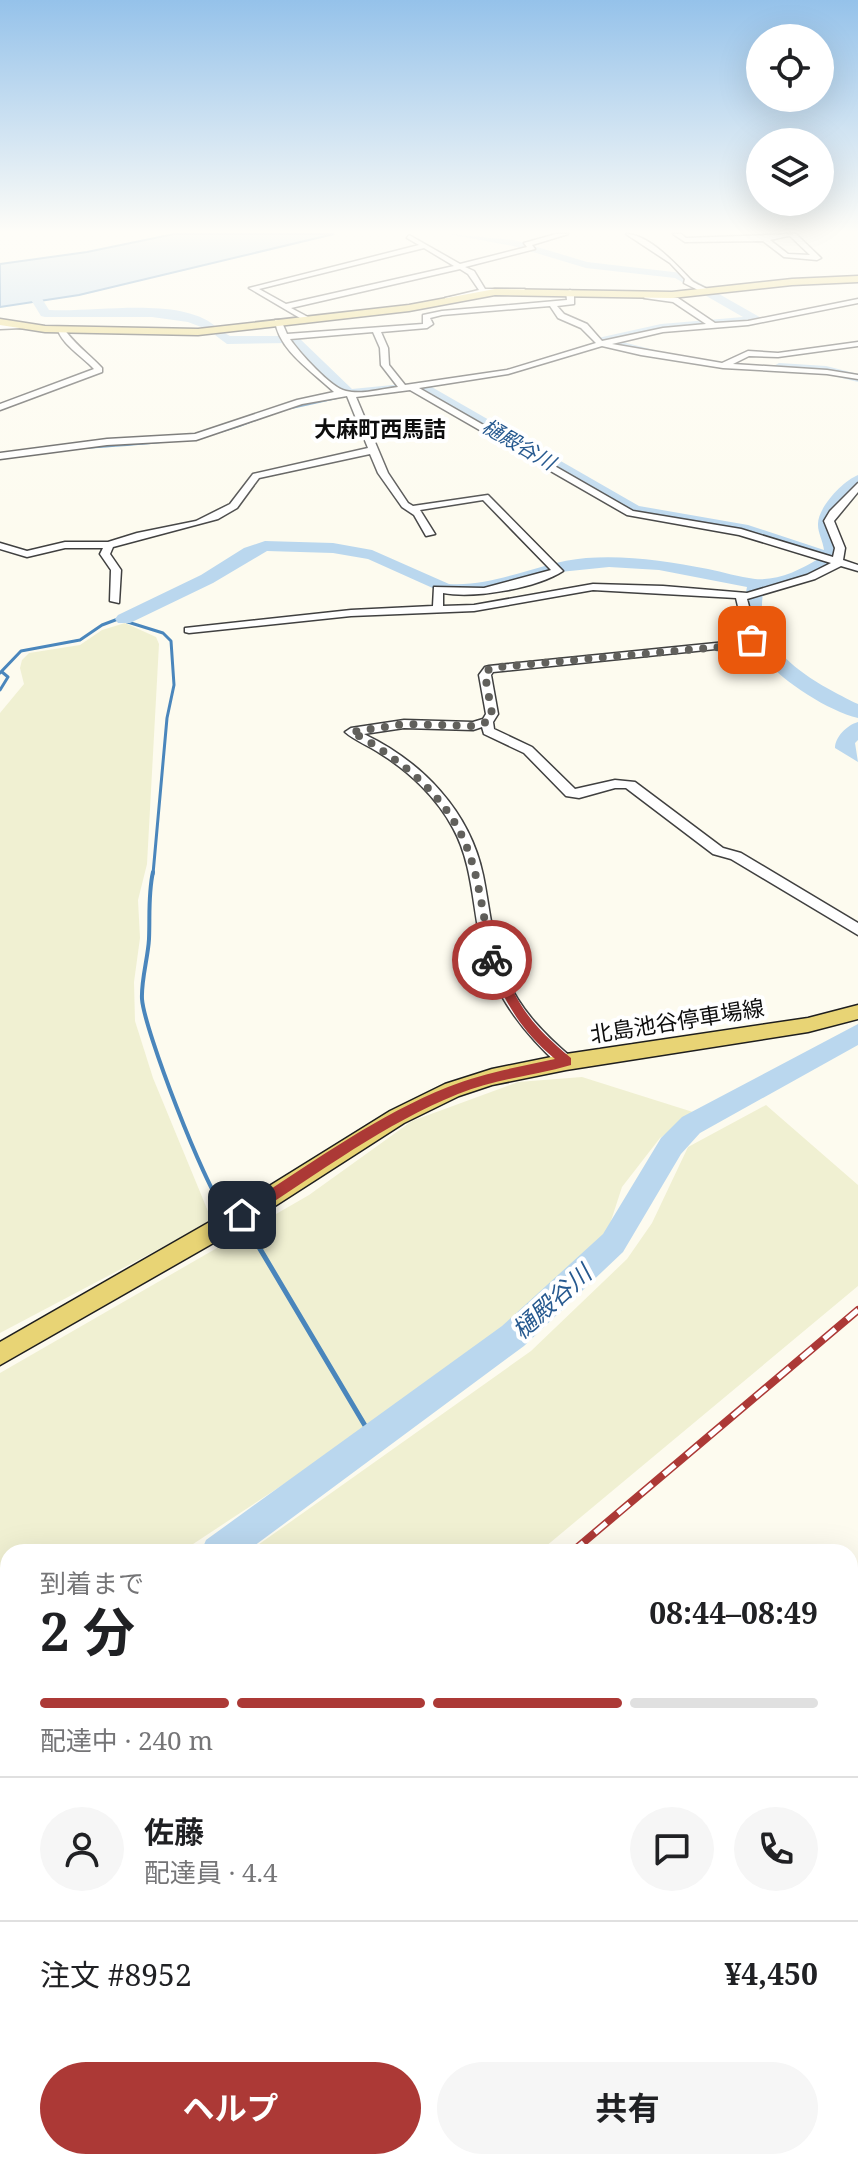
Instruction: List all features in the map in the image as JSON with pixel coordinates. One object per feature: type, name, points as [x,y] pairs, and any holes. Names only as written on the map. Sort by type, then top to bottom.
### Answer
[{"type":"main road","name":"北島池谷停車場線","points":[[0,1354],[242,1215],[397,1117],[452,1090],[566,1062],[808,1025],[858,1012]]},
{"type":"street","points":[[0,407],[99,370],[63,335]]},
{"type":"street","points":[[284,335],[293,350],[346,395],[383,473],[405,505],[418,513],[430,534]]},
{"type":"street","points":[[285,338],[317,335]]},
{"type":"street","points":[[378,335],[384,348],[385,365],[415,388],[630,513],[741,532],[858,568]]},
{"type":"street","points":[[596,335],[607,343],[641,353],[724,365],[856,377]]},
{"type":"street","points":[[0,456],[107,442],[196,437],[215,433],[270,410],[346,395],[415,388],[524,368],[641,335]]},
{"type":"street","points":[[724,365],[748,353],[778,355],[858,344]]},
{"type":"street","points":[[0,546],[27,554],[65,545],[109,545],[172,531],[217,516],[234,506],[256,476],[374,450]]},
{"type":"street","points":[[189,630],[351,613],[498,605],[593,587],[749,596],[811,577],[830,561],[840,548],[829,521],[858,486]]},
{"type":"street","points":[[411,509],[485,497],[554,568],[494,591],[466,593],[438,589],[438,610]]},
{"type":"street","points":[[845,499],[858,501]]},
{"type":"street","points":[[109,545],[105,554],[116,570],[115,601]]},
{"type":"street","points":[[749,596],[750,643],[489,669],[485,675],[492,714],[487,722],[488,731],[528,750],[571,793],[579,795],[623,782],[630,785],[718,851],[736,856],[858,930]]},
{"type":"street","points":[[487,722],[473,726],[376,726],[351,732],[384,751],[433,790],[451,812],[468,845],[492,959],[517,1012],[533,1033],[566,1062]]},
{"type":"green space","points":[[125,623],[156,637],[159,644],[147,864],[138,900],[140,938],[134,982],[135,1021],[153,1078],[212,1221],[0,1333],[0,713],[24,684],[20,668],[22,660],[29,653],[80,645],[102,630]]},
{"type":"green space","points":[[582,1077],[696,1113],[660,1138],[622,1187],[608,1230],[509,1323],[381,1420],[193,1544],[0,1544],[0,1373],[309,1195],[412,1121],[518,1082]]},
{"type":"green space","points":[[766,1105],[858,1185],[858,1286],[549,1544],[259,1544],[531,1351],[627,1259],[652,1223],[688,1147]]},
{"type":"waterway","name":"樋殿谷川","points":[[221,335],[227,340],[292,339],[349,393],[418,385],[634,510],[748,530],[832,558]]},
{"type":"waterway","name":"樋殿谷川","points":[[629,335],[603,341],[649,353]]},
{"type":"waterway","name":"樋殿谷川","points":[[779,367],[826,370],[858,378]]},
{"type":"waterway","points":[[287,409],[337,398]]},
{"type":"waterway","points":[[86,448],[196,437],[218,433],[260,418]]},
{"type":"waterway","points":[[0,459],[13,457]]},
{"type":"waterway","name":"樋殿谷川","points":[[832,558],[826,520],[837,502],[858,480]]},
{"type":"waterway","name":"樋殿谷川","points":[[124,619],[207,579],[265,546],[333,548],[372,555],[446,589],[491,587],[545,570],[609,562],[659,565],[756,584]]},
{"type":"waterway","name":"樋殿谷川","points":[[756,584],[796,577],[832,558]]},
{"type":"waterway","name":"樋殿谷川","points":[[756,584],[752,602],[762,645],[804,684],[858,712]]},
{"type":"waterway","points":[[0,673],[21,651],[80,640],[102,625],[118,619],[163,633],[171,641],[174,685],[167,718],[153,874]]},
{"type":"waterway","points":[[0,690],[8,677],[2,672]]},
{"type":"waterway","name":"樋殿谷川","points":[[858,728],[845,742],[845,748],[858,756]]},
{"type":"waterway","points":[[153,872],[142,992],[145,1016],[190,1141],[224,1208]]},
{"type":"waterway","name":"樋殿谷川","points":[[229,1544],[513,1336],[613,1243],[671,1146],[691,1125],[858,1033]]},
{"type":"waterway","points":[[224,1208],[231,1215]]},
{"type":"waterway","points":[[240,1223],[250,1232],[373,1439]]},
{"type":"railway","points":[[581,1544],[858,1310]]},
{"type":"way so far","points":[[492,960],[468,845],[451,812],[433,790],[384,751],[351,732],[376,726],[473,726],[487,722],[492,714],[485,675],[489,669],[741,645],[752,640]]},
{"type":"district","name":"大麻町西馬詰","points":[[380,428]]},
{"type":"route","points":[[242,1215],[397,1117],[452,1090],[492,1077],[566,1062],[533,1033],[517,1012],[492,960]]}]
